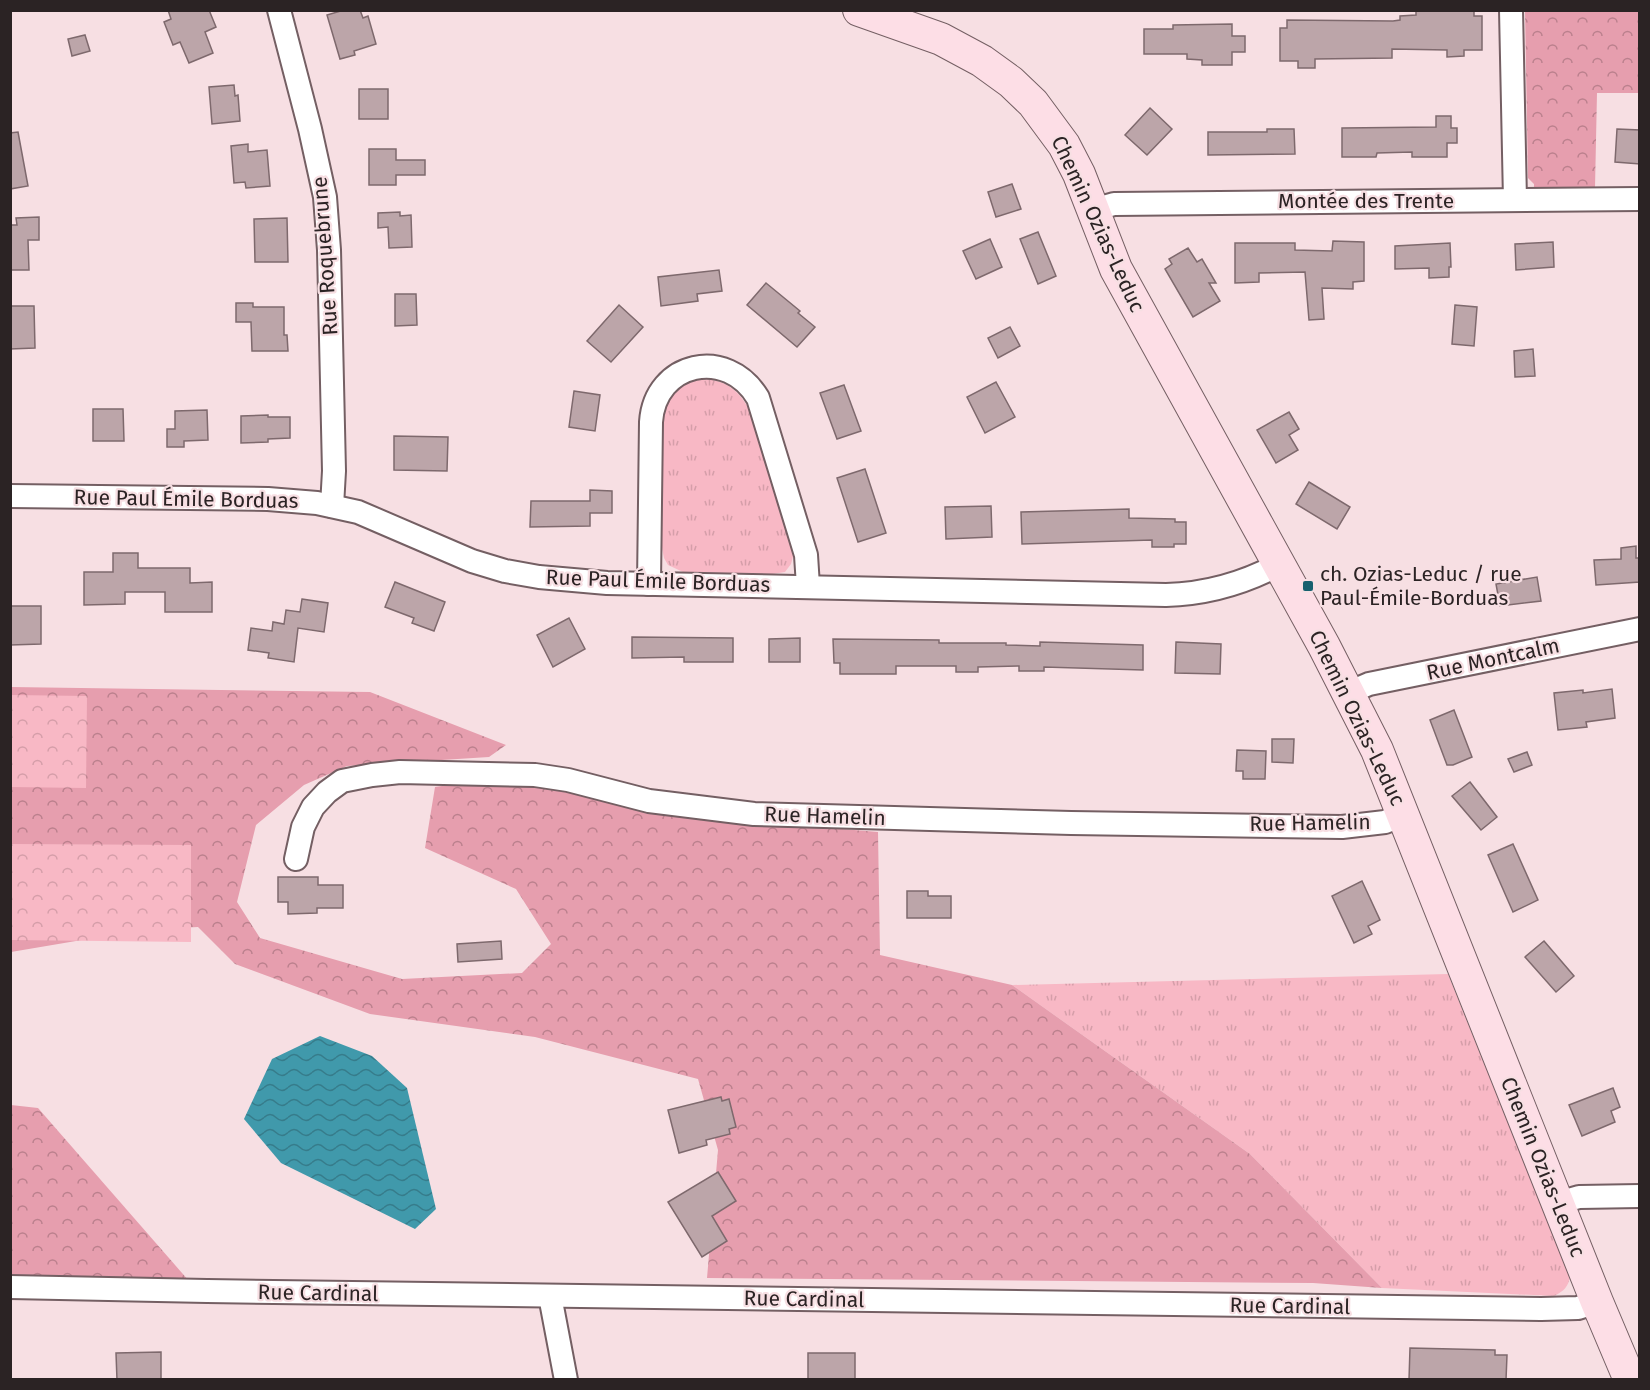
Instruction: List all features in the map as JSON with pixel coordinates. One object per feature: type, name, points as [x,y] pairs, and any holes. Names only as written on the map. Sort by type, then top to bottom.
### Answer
[{"type":"street","name":"Rue Roquebrune","points":[[279,10],[325,197],[329,250],[334,471],[332,506]]},
{"type":"street","name":"Chemin Ozias-Leduc","points":[[860,10],[941,39],[982,61],[1011,82],[1045,117],[1064,145],[1116,269],[1377,750],[1630,1380]]},
{"type":"street","points":[[1511,10],[1515,200]]},
{"type":"street","name":"Montée des Trente","points":[[1093,210],[1114,204],[1640,199]]},
{"type":"street","points":[[649,584],[653,407],[660,392],[670,380],[684,372],[707,366],[722,368],[737,375],[749,385],[758,398],[806,555],[808,586]]},
{"type":"street","name":"Rue Paul Émile Borduas","points":[[10,496],[268,500],[332,506],[370,516],[472,561],[505,571],[556,579],[649,584],[1183,595],[1197,594],[1242,582],[1278,565]]},
{"type":"street","name":"Rue Montcalm","points":[[1348,693],[1370,684],[1640,629]]},
{"type":"street","name":"Rue Hamelin","points":[[296,859],[303,827],[314,807],[327,792],[342,781],[400,772],[535,775],[649,801],[720,811],[789,815],[1071,823],[1342,826],[1385,822],[1404,814]]},
{"type":"street","points":[[1558,1203],[1579,1197],[1640,1196]]},
{"type":"street","name":"Rue Cardinal","points":[[10,1287],[1541,1309],[1578,1308],[1597,1302]]},
{"type":"street","points":[[550,1296],[566,1380]]},
{"type":"green space","points":[[1525,11],[1639,11],[1639,93],[1597,93],[1595,188],[1534,188],[1534,184],[1528,178]]},
{"type":"green space","points":[[701,379],[718,381],[732,388],[752,415],[794,553],[791,564],[785,572],[766,575],[683,572],[668,565],[664,558],[660,538],[663,415],[671,395],[683,384]]},
{"type":"green space","points":[[11,687],[370,692],[506,745],[489,757],[347,766],[304,785],[256,825],[237,902],[260,938],[402,979],[522,973],[551,944],[516,889],[425,848],[435,787],[488,779],[528,782],[735,820],[878,832],[880,955],[1012,985],[1250,1154],[1382,1288],[1313,1283],[707,1278],[718,1150],[698,1079],[535,1037],[370,1014],[235,964],[198,927],[141,930],[11,952]]},
{"type":"green space","points":[[11,695],[87,696],[86,788],[11,787]]},
{"type":"green space","points":[[11,844],[191,845],[191,942],[11,940]]},
{"type":"green space","points":[[1448,974],[1570,1277],[1565,1288],[1554,1296],[1382,1288],[1250,1154],[1012,985]]},
{"type":"green space","points":[[11,1105],[38,1108],[189,1281],[11,1278]]},
{"type":"water","points":[[320,1036],[372,1056],[407,1088],[436,1209],[415,1229],[281,1163],[244,1119],[272,1059]]},
{"type":"building","points":[[168,10],[209,10],[216,27],[205,32],[213,53],[189,63],[180,42],[173,45],[164,22],[171,19]]},
{"type":"building","points":[[344,10],[360,10],[363,18],[368,16],[376,44],[354,51],[355,55],[340,59],[327,15]]},
{"type":"building","points":[[1416,10],[1474,10],[1474,16],[1482,16],[1482,50],[1464,50],[1464,56],[1447,57],[1447,50],[1392,49],[1392,58],[1315,59],[1315,68],[1298,68],[1298,61],[1280,61],[1280,28],[1287,28],[1287,20],[1393,21],[1400,20],[1400,16],[1416,15]]},
{"type":"building","points":[[1232,24],[1232,36],[1245,36],[1245,52],[1232,52],[1232,65],[1202,65],[1202,60],[1187,59],[1187,54],[1144,54],[1144,29],[1173,29],[1173,25]]},
{"type":"building","points":[[85,35],[90,51],[72,56],[68,39]]},
{"type":"building","points":[[234,85],[235,96],[238,95],[240,121],[212,124],[209,87]]},
{"type":"building","points":[[359,89],[388,89],[388,119],[359,119]]},
{"type":"building","points":[[1150,108],[1172,129],[1147,155],[1125,135]]},
{"type":"building","points":[[1436,116],[1451,116],[1451,128],[1457,128],[1457,143],[1447,143],[1447,157],[1412,157],[1412,152],[1377,153],[1376,157],[1342,157],[1342,128],[1436,127]]},
{"type":"building","points":[[1267,129],[1294,129],[1295,154],[1208,155],[1208,132],[1267,132]]},
{"type":"building","points":[[1617,129],[1640,130],[1640,164],[1615,162]]},
{"type":"building","points":[[18,132],[28,186],[10,189],[10,133]]},
{"type":"building","points":[[248,144],[248,152],[267,150],[270,186],[246,188],[245,182],[234,183],[231,146]]},
{"type":"building","points":[[369,149],[396,149],[396,160],[425,160],[425,175],[396,175],[396,185],[369,185]]},
{"type":"building","points":[[1012,184],[1021,209],[996,217],[988,192]]},
{"type":"building","points":[[400,212],[400,216],[411,215],[412,247],[389,248],[388,227],[378,228],[378,213]]},
{"type":"building","points":[[39,217],[39,240],[28,240],[29,270],[10,270],[10,225],[17,225],[16,218]]},
{"type":"building","points":[[287,218],[288,262],[255,262],[254,219]]},
{"type":"building","points":[[1038,232],[1056,276],[1038,284],[1020,239]]},
{"type":"building","points":[[990,239],[1002,267],[976,279],[963,251]]},
{"type":"building","points":[[1333,241],[1364,242],[1364,281],[1353,282],[1353,289],[1322,288],[1324,319],[1309,320],[1305,272],[1259,273],[1259,282],[1235,283],[1235,243],[1295,243],[1295,250],[1332,251]]},
{"type":"building","points":[[1553,242],[1554,267],[1516,270],[1515,244]]},
{"type":"building","points":[[1450,243],[1449,277],[1429,278],[1429,268],[1395,269],[1395,246]]},
{"type":"building","points":[[1188,248],[1197,262],[1202,259],[1216,283],[1209,283],[1220,301],[1193,317],[1165,269],[1172,264],[1169,259]]},
{"type":"building","points":[[719,270],[722,291],[697,294],[698,301],[661,306],[658,277]]},
{"type":"building","points":[[766,283],[800,311],[798,313],[815,327],[797,347],[747,305]]},
{"type":"building","points":[[395,294],[416,294],[417,325],[395,326]]},
{"type":"building","points":[[236,303],[253,303],[253,307],[284,307],[284,335],[287,335],[288,351],[252,351],[251,322],[236,322]]},
{"type":"building","points":[[619,305],[643,327],[611,362],[587,341]]},
{"type":"building","points":[[1455,305],[1477,307],[1474,346],[1452,344]]},
{"type":"building","points":[[10,306],[34,306],[35,348],[10,349]]},
{"type":"building","points":[[1010,327],[1020,346],[998,358],[988,338]]},
{"type":"building","points":[[1533,349],[1535,376],[1515,377],[1514,351]]},
{"type":"building","points":[[996,382],[1015,417],[985,433],[967,397]]},
{"type":"building","points":[[844,385],[861,431],[837,439],[820,393]]},
{"type":"building","points":[[574,391],[600,395],[595,431],[569,427]]},
{"type":"building","points":[[93,409],[123,409],[124,441],[93,441]]},
{"type":"building","points":[[207,410],[208,440],[184,441],[184,447],[167,447],[167,429],[175,429],[175,411]]},
{"type":"building","points":[[1289,412],[1299,429],[1289,435],[1298,450],[1276,463],[1257,430]]},
{"type":"building","points":[[268,415],[268,417],[290,417],[290,438],[241,443],[241,416]]},
{"type":"building","points":[[394,436],[448,437],[447,471],[394,470]]},
{"type":"building","points":[[865,469],[886,533],[858,542],[837,478]]},
{"type":"building","points":[[1309,482],[1350,507],[1337,529],[1296,504]]},
{"type":"building","points":[[590,490],[612,491],[612,513],[590,513],[590,526],[530,527],[531,501],[590,501]]},
{"type":"building","points":[[991,506],[992,537],[946,539],[945,507]]},
{"type":"building","points":[[1129,509],[1129,518],[1175,519],[1175,522],[1186,522],[1186,544],[1174,544],[1174,547],[1152,547],[1152,540],[1022,544],[1021,512]]},
{"type":"building","points":[[1636,546],[1636,558],[1640,558],[1640,582],[1596,585],[1594,560],[1621,559],[1621,548]]},
{"type":"building","points":[[113,553],[138,553],[138,568],[190,568],[190,583],[212,582],[212,612],[165,612],[165,592],[125,592],[125,604],[84,605],[84,572],[113,572]]},
{"type":"building","points":[[1537,577],[1541,601],[1500,606],[1496,584]]},
{"type":"building","points":[[395,582],[445,602],[434,631],[412,623],[414,618],[385,607]]},
{"type":"building","points":[[302,599],[328,603],[324,632],[298,628],[294,662],[268,658],[269,653],[248,650],[251,628],[272,631],[273,622],[284,624],[286,610],[300,612]]},
{"type":"building","points":[[10,606],[41,606],[41,644],[10,645]]},
{"type":"building","points":[[569,618],[585,649],[553,667],[537,635]]},
{"type":"building","points":[[632,637],[733,638],[733,662],[684,662],[684,657],[632,658]]},
{"type":"building","points":[[800,638],[800,662],[769,662],[769,639]]},
{"type":"building","points":[[833,639],[939,640],[939,643],[1006,643],[1006,645],[1040,646],[1040,642],[1143,645],[1143,670],[1044,667],[1044,671],[1019,671],[1019,666],[978,667],[978,672],[956,672],[956,666],[896,666],[896,674],[840,674],[840,663],[834,663]]},
{"type":"building","points":[[1176,642],[1221,644],[1220,674],[1175,673]]},
{"type":"building","points":[[1612,689],[1615,718],[1586,722],[1587,727],[1558,730],[1554,693],[1583,690],[1583,693]]},
{"type":"building","points":[[1454,710],[1472,757],[1453,765],[1447,765],[1430,720]]},
{"type":"building","points":[[1272,739],[1294,739],[1293,763],[1272,762]]},
{"type":"building","points":[[1237,750],[1266,751],[1265,779],[1243,779],[1243,771],[1236,771]]},
{"type":"building","points":[[1527,752],[1532,765],[1514,772],[1508,759]]},
{"type":"building","points":[[1470,782],[1497,817],[1481,830],[1452,796]]},
{"type":"building","points":[[1513,844],[1538,900],[1513,912],[1488,855]]},
{"type":"building","points":[[278,877],[318,877],[318,885],[343,885],[343,908],[317,908],[317,913],[288,914],[288,902],[278,902]]},
{"type":"building","points":[[1362,881],[1380,920],[1368,926],[1372,934],[1354,943],[1332,896]]},
{"type":"building","points":[[907,891],[928,891],[928,896],[951,896],[951,918],[907,918]]},
{"type":"building","points":[[501,941],[502,959],[458,962],[457,944]]},
{"type":"building","points":[[1544,941],[1574,976],[1556,992],[1525,957]]},
{"type":"building","points":[[1613,1088],[1620,1107],[1611,1111],[1615,1122],[1582,1136],[1569,1105]]},
{"type":"building","points":[[721,1097],[722,1101],[729,1099],[736,1127],[729,1129],[730,1134],[706,1140],[707,1145],[679,1153],[668,1110]]},
{"type":"building","points":[[718,1172],[736,1201],[712,1216],[727,1241],[702,1257],[668,1202]]},
{"type":"building","points":[[1410,1348],[1495,1350],[1495,1355],[1507,1355],[1506,1380],[1409,1380]]},
{"type":"building","points":[[161,1352],[161,1380],[117,1380],[116,1353]]},
{"type":"building","points":[[808,1353],[855,1353],[855,1380],[808,1380]]},
{"type":"place","name":"ch. Ozias-Leduc / rue Paul-Émile-Borduas","points":[[1308,586]]}]
